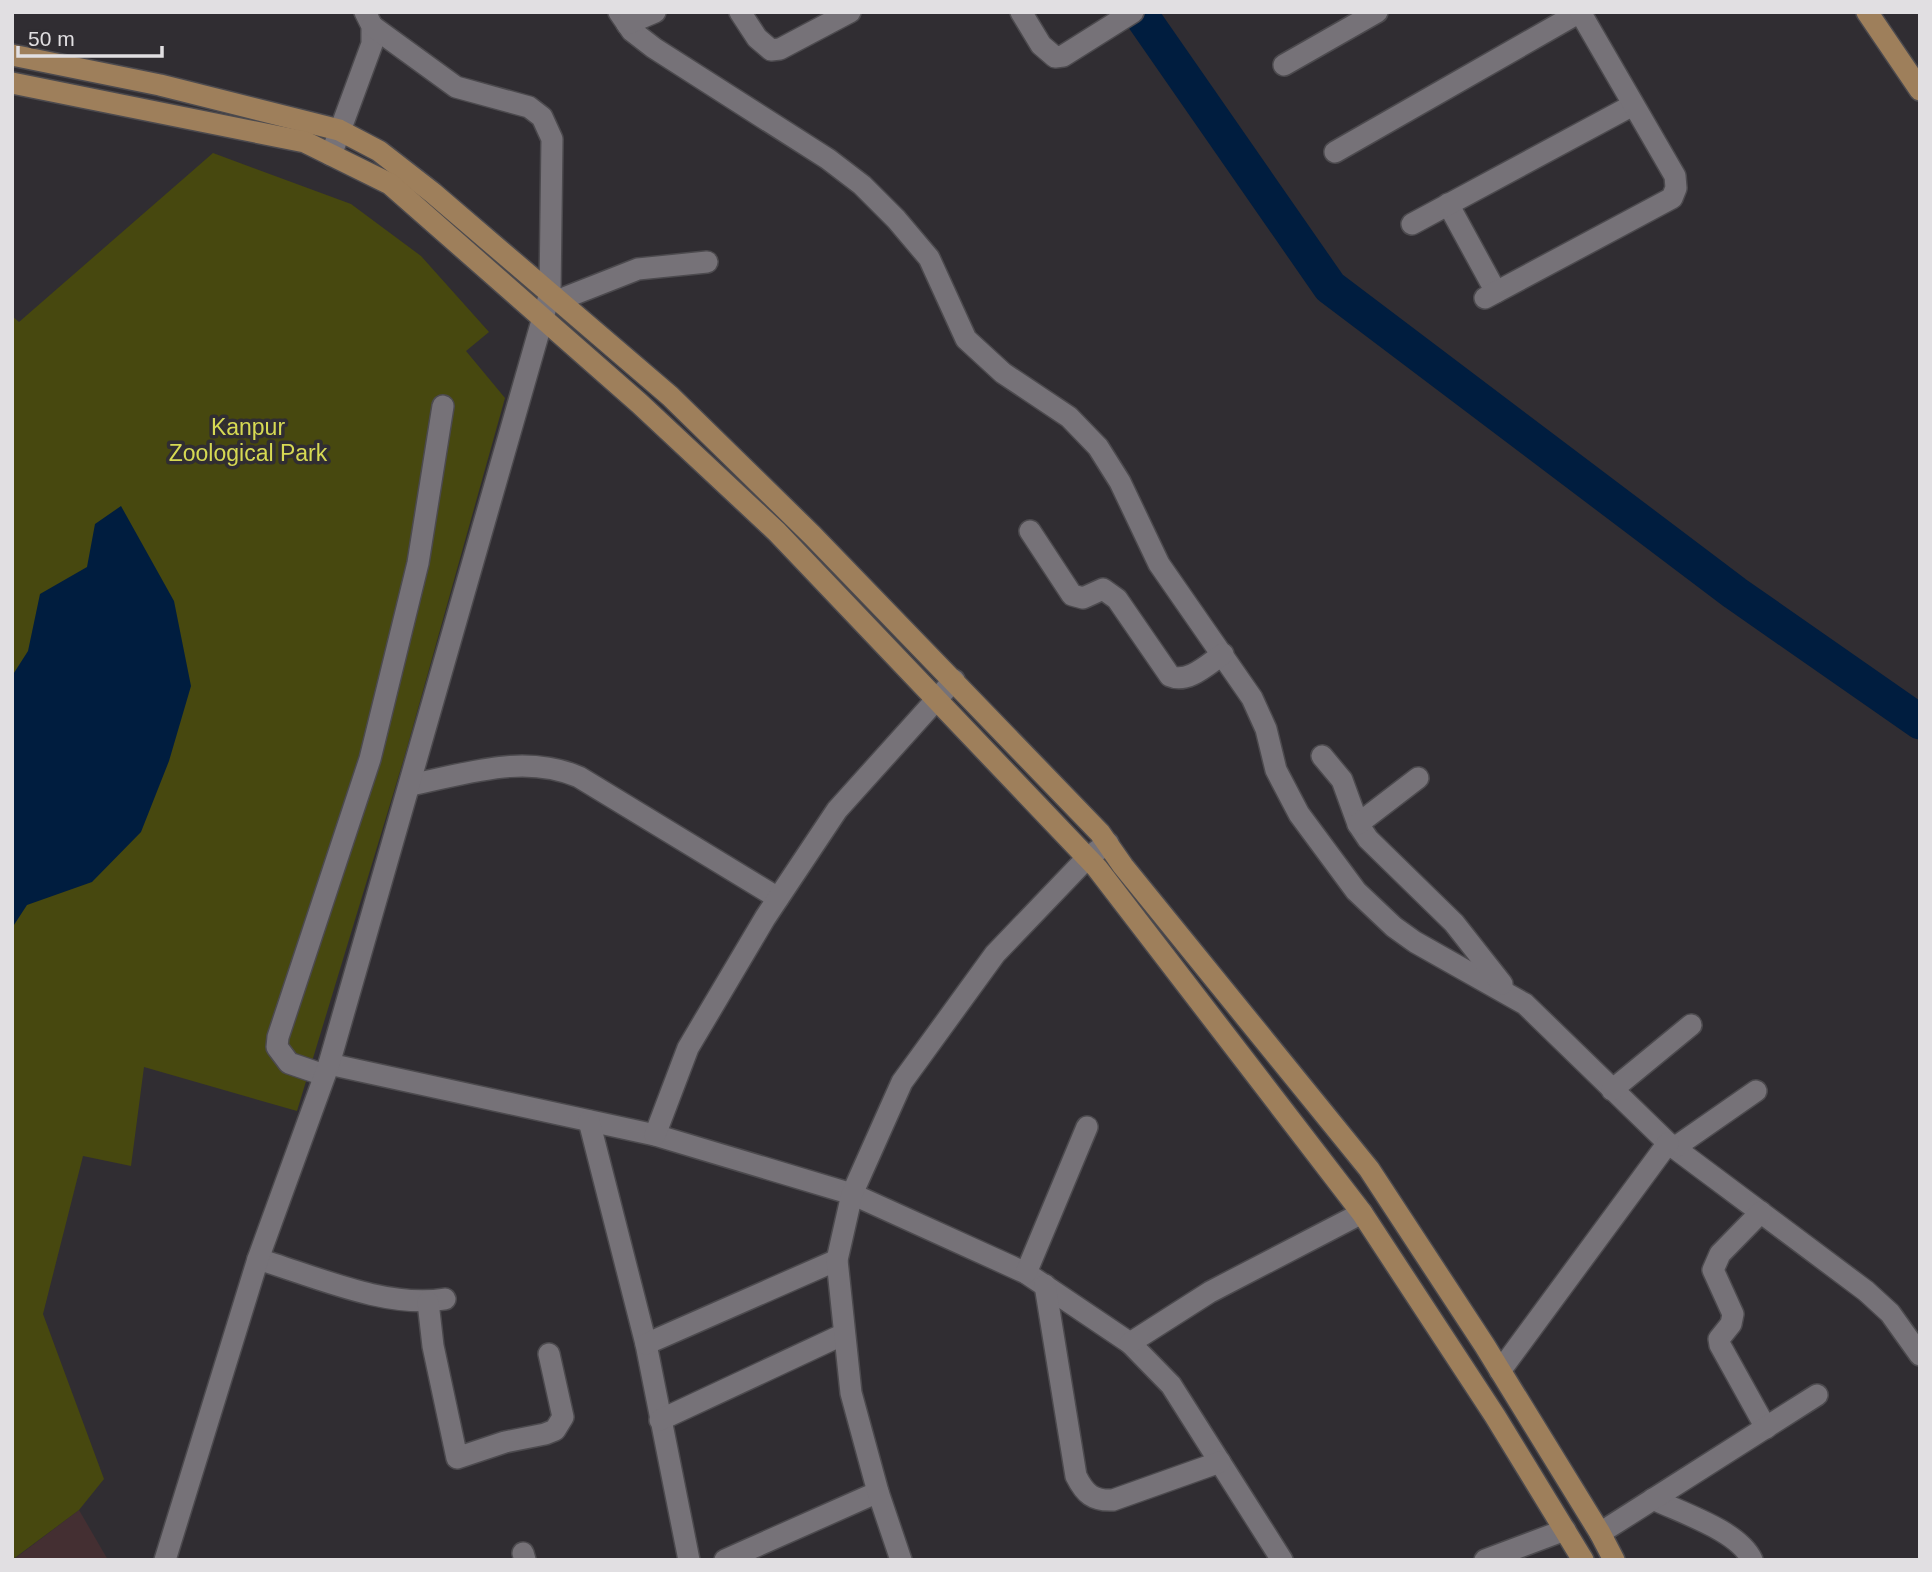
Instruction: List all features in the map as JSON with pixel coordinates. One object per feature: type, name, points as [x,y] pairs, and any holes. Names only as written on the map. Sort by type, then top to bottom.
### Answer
[{"type":"main road","points":[[1867,12],[1920,90]]},
{"type":"main road","points":[[12,55],[160,85],[338,130],[379,151],[670,396],[954,680],[1108,843],[1123,866],[1345,1135],[1500,1371],[1614,1560]]},
{"type":"main road","points":[[12,83],[305,142],[390,184],[639,403],[777,532],[1087,858],[1362,1213],[1495,1416],[1583,1560]]},
{"type":"street","points":[[623,18],[655,12]]},
{"type":"street","points":[[740,12],[757,38],[771,50],[780,49],[850,12]]},
{"type":"street","points":[[1021,12],[1041,45],[1055,57],[1063,56],[1129,14]]},
{"type":"street","points":[[1283,65],[1377,12]]},
{"type":"street","points":[[1335,152],[1580,12],[1675,176],[1676,188],[1672,198],[1491,295],[1448,204]]},
{"type":"street","points":[[623,18],[654,48],[845,170],[896,219],[929,258],[966,339],[1003,373],[1069,417],[1098,447],[1120,482],[1159,564],[1223,654],[1260,713],[1286,792],[1315,839],[1356,891],[1394,927],[1415,942],[1510,993],[1541,1017],[1671,1146],[1882,1306],[1906,1333],[1920,1356]]},
{"type":"street","points":[[331,155],[372,44],[369,19]]},
{"type":"street","points":[[165,1560],[258,1259],[327,1069],[543,320],[554,297],[552,139],[542,117],[529,107],[456,87],[369,19]]},
{"type":"street","points":[[1412,224],[1633,104]]},
{"type":"street","points":[[554,297],[638,269],[707,261]]},
{"type":"street","points":[[443,406],[418,563],[369,758],[277,1047],[289,1063],[655,1135],[852,1194],[1026,1273],[1130,1343],[1171,1385],[1282,1560]]},
{"type":"street","points":[[1030,531],[1072,595],[1083,598],[1103,589],[1117,598],[1170,676],[1186,678],[1223,654]]},
{"type":"street","points":[[655,1135],[688,1048],[729,974],[778,898],[837,810],[954,680]]},
{"type":"street","points":[[1322,756],[1342,779],[1358,824],[1368,839],[1454,923],[1510,993]]},
{"type":"street","points":[[410,785],[502,767],[555,767],[579,777],[778,898]]},
{"type":"street","points":[[1358,824],[1418,778]]},
{"type":"street","points":[[901,1560],[878,1492],[851,1393],[837,1260],[852,1194],[902,1082],[995,954],[1087,858],[1108,843]]},
{"type":"street","points":[[1612,1090],[1691,1025]]},
{"type":"street","points":[[1500,1371],[1671,1146],[1756,1091]]},
{"type":"street","points":[[589,1121],[646,1344],[689,1560]]},
{"type":"street","points":[[1026,1273],[1087,1127]]},
{"type":"street","points":[[1761,1212],[1720,1254],[1713,1270],[1733,1314],[1731,1324],[1719,1339],[1720,1345],[1766,1428]]},
{"type":"street","points":[[1130,1343],[1210,1292],[1362,1213]]},
{"type":"street","points":[[258,1259],[400,1300],[436,1300],[433,1346],[457,1458],[505,1442],[545,1434],[560,1424],[563,1417],[549,1354]]},
{"type":"street","points":[[646,1344],[837,1260]]},
{"type":"street","points":[[1045,1285],[1076,1476],[1083,1489],[1099,1500],[1113,1500],[1220,1462]]},
{"type":"street","points":[[660,1420],[844,1334]]},
{"type":"street","points":[[1600,1533],[1817,1395]]},
{"type":"street","points":[[725,1560],[878,1492]]},
{"type":"street","points":[[1653,1499],[1733,1538],[1748,1551],[1752,1560]]},
{"type":"street","points":[[1485,1560],[1565,1530]]},
{"type":"shaded area","points":[[79,1510],[108,1560],[13,1560]]},
{"type":"green space","name":"Kanpur Zoological Park","points":[[213,153],[351,204],[421,256],[489,332],[466,351],[505,398],[405,755],[297,1111],[144,1067],[131,1166],[83,1156],[43,1314],[104,1479],[79,1510],[12,1560],[12,316],[19,322]]},
{"type":"water","points":[[121,506],[174,601],[191,686],[169,761],[141,832],[92,882],[27,905],[12,928],[12,676],[28,651],[40,594],[87,567],[95,524]]},
{"type":"waterway","points":[[1139,12],[1330,287],[1735,593],[1920,722]]}]
